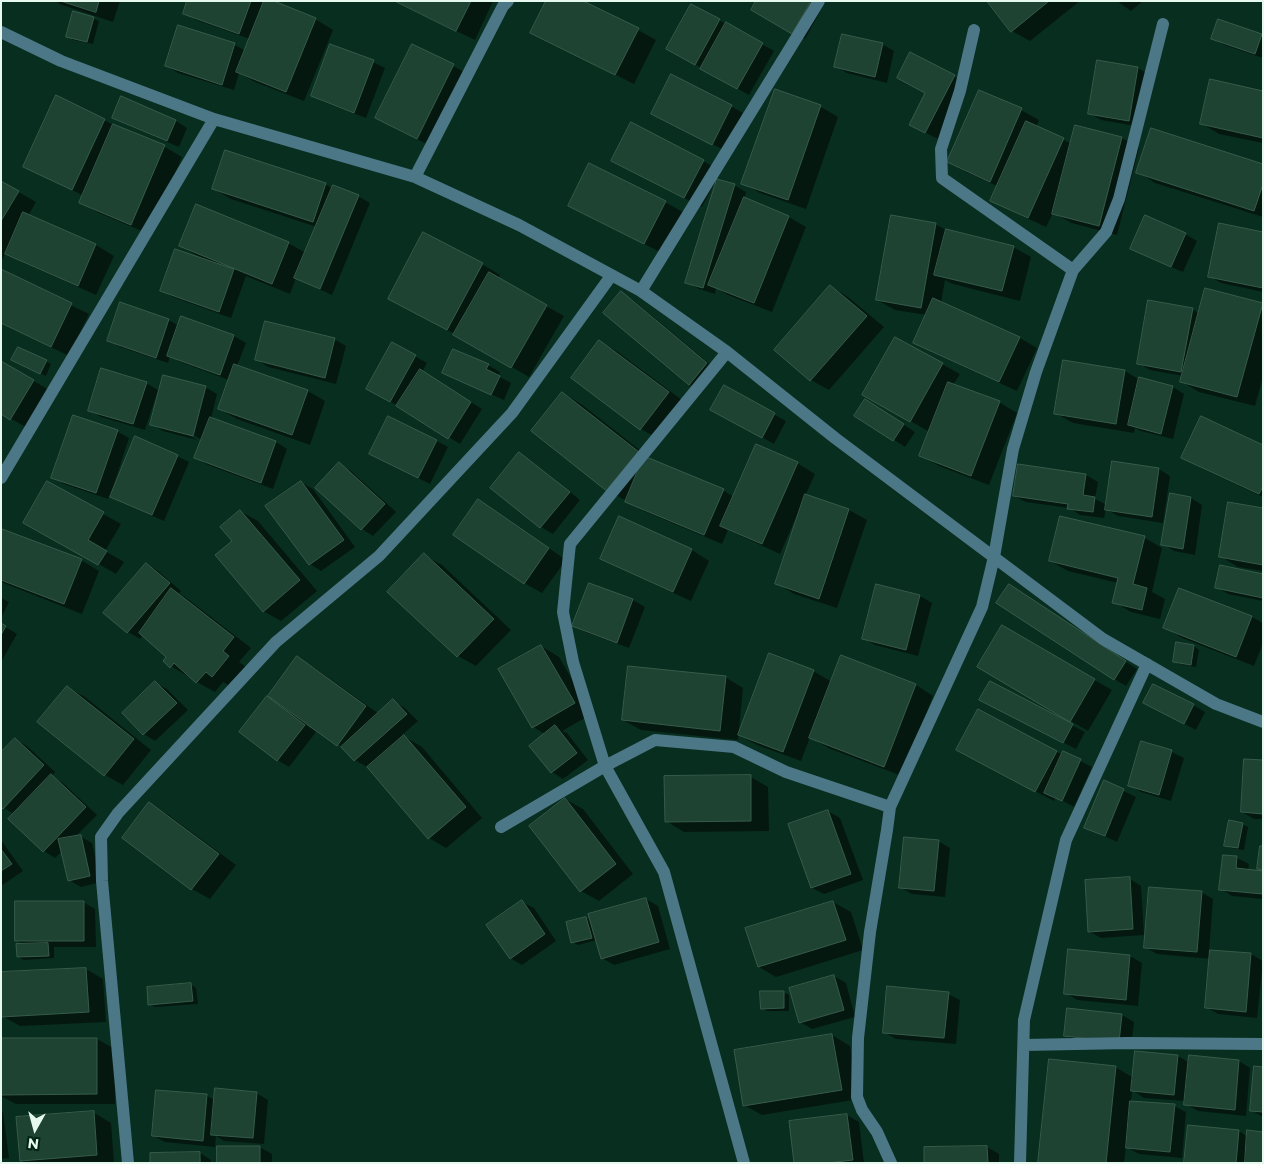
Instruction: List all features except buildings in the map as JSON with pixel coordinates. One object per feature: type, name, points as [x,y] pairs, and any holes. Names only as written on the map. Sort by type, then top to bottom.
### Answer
[{"type":"street","points":[[416,177],[508,1]]},
{"type":"street","points":[[641,291],[819,1]]},
{"type":"street","points":[[891,1163],[877,1132],[862,1110],[858,1097],[858,1038],[867,951],[890,807],[982,607],[994,557],[1013,449],[1036,372],[1073,270],[1106,232],[1118,199],[1164,24]]},
{"type":"street","points":[[974,30],[960,91],[940,148],[942,178],[1073,270]]},
{"type":"street","points":[[1,32],[61,61],[214,119],[416,177],[519,225],[641,291],[727,352],[835,438],[1103,639],[1216,704],[1263,722]]},
{"type":"street","points":[[1,478],[214,119]]},
{"type":"street","points":[[128,1163],[102,881],[102,837],[118,813],[276,642],[379,556],[512,414],[611,276]]},
{"type":"street","points":[[727,352],[570,544],[563,612],[573,662],[605,766],[664,872],[744,1163]]},
{"type":"street","points":[[1020,1163],[1024,1020],[1066,840],[1147,664]]},
{"type":"street","points":[[501,827],[605,766],[655,740],[734,747],[786,772],[890,807]]},
{"type":"street","points":[[1024,1045],[1128,1043],[1263,1044]]}]
